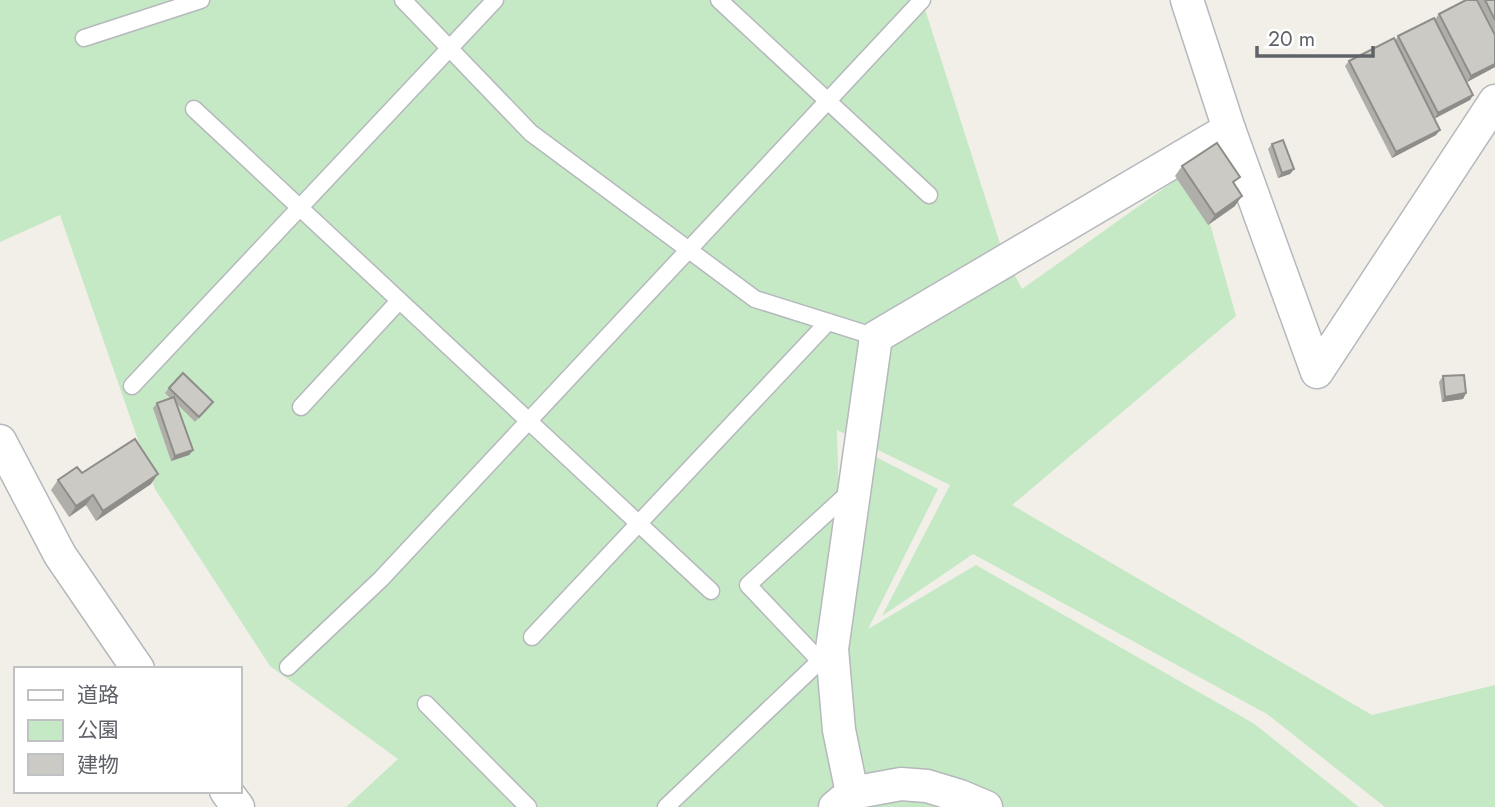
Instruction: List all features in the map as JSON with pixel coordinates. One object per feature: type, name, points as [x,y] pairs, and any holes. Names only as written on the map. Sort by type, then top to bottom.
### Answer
[{"type":"street","points":[[1187,0],[1229,129],[1317,372],[1495,101]]},
{"type":"street","points":[[986,807],[927,786],[901,784],[844,800],[839,730],[826,655],[855,487],[876,337],[1229,129]]},
{"type":"street","points":[[0,441],[60,555],[137,667]]},
{"type":"lane","points":[[84,38],[201,0]]},
{"type":"lane","points":[[403,0],[531,132],[755,299],[876,337]]},
{"type":"lane","points":[[132,386],[495,0]]},
{"type":"lane","points":[[719,0],[929,195]]},
{"type":"lane","points":[[288,667],[381,579],[922,0]]},
{"type":"lane","points":[[194,109],[711,591]]},
{"type":"lane","points":[[301,407],[399,301]]},
{"type":"lane","points":[[532,637],[828,322]]},
{"type":"lane","points":[[666,807],[826,655],[748,585],[855,487]]},
{"type":"lane","points":[[426,704],[528,807]]},
{"type":"green space","points":[[0,0],[922,0],[1003,253],[1022,289],[1194,167],[1236,316],[1012,505],[1372,715],[1495,685],[1495,807],[1385,807],[1267,714],[973,554],[882,616],[950,485],[837,430],[847,807],[346,807],[398,759],[270,666],[155,489],[60,215],[0,242]]},
{"type":"green space","points":[[845,441],[938,489],[868,629],[976,565],[1253,723],[1359,807],[852,807]]},
{"type":"building","points":[[1466,0],[1477,0],[1495,35],[1495,64],[1471,76],[1439,14]]},
{"type":"building","points":[[1485,0],[1495,0],[1495,20]]},
{"type":"building","points":[[1434,18],[1473,95],[1438,113],[1398,36]]},
{"type":"building","points":[[1394,38],[1440,130],[1396,152],[1349,61]]},
{"type":"building","points":[[1283,140],[1294,169],[1282,173],[1272,144]]},
{"type":"building","points":[[1217,143],[1240,177],[1233,182],[1242,196],[1215,215],[1182,166]]},
{"type":"building","points":[[183,373],[213,402],[199,417],[169,388]]},
{"type":"building","points":[[1464,375],[1466,393],[1445,397],[1443,376]]},
{"type":"building","points":[[174,397],[193,450],[175,456],[157,403]]},
{"type":"building","points":[[135,439],[158,474],[103,511],[93,495],[76,506],[58,480],[77,467],[82,473]]}]
